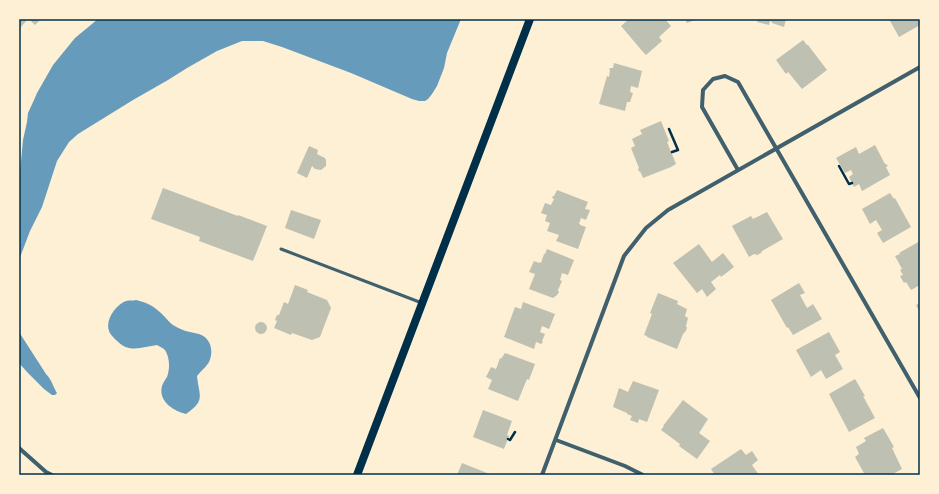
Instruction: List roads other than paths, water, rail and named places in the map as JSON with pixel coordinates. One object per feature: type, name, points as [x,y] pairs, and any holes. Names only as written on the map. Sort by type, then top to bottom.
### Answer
[{"type":"main road","points":[[357,475],[530,19]]},
{"type":"street","points":[[542,475],[624,256],[646,228],[668,210],[920,67]]},
{"type":"street","points":[[738,170],[702,107],[703,90],[713,79],[725,76],[738,82],[920,398]]},
{"type":"street","points":[[556,440],[619,463],[643,475]]},
{"type":"street","points":[[19,448],[46,472],[52,475]]},
{"type":"lane","points":[[281,249],[422,303]]},
{"type":"water","points":[[98,19],[461,19],[447,53],[444,68],[437,86],[425,101],[412,99],[351,73],[263,41],[242,41],[217,51],[133,100],[78,134],[69,142],[57,161],[42,207],[30,231],[19,260],[20,172],[23,140],[28,113],[37,93],[53,65],[75,38]]},
{"type":"water","points":[[136,300],[145,302],[155,308],[177,327],[203,336],[209,342],[211,354],[209,362],[197,376],[200,393],[199,401],[186,414],[172,408],[164,401],[162,396],[162,386],[169,371],[169,360],[165,350],[157,345],[136,349],[127,348],[119,343],[110,332],[108,326],[110,317],[115,309],[126,301]]},
{"type":"water","points":[[19,332],[50,379],[57,393],[55,395],[52,395],[44,389],[19,363]]}]
